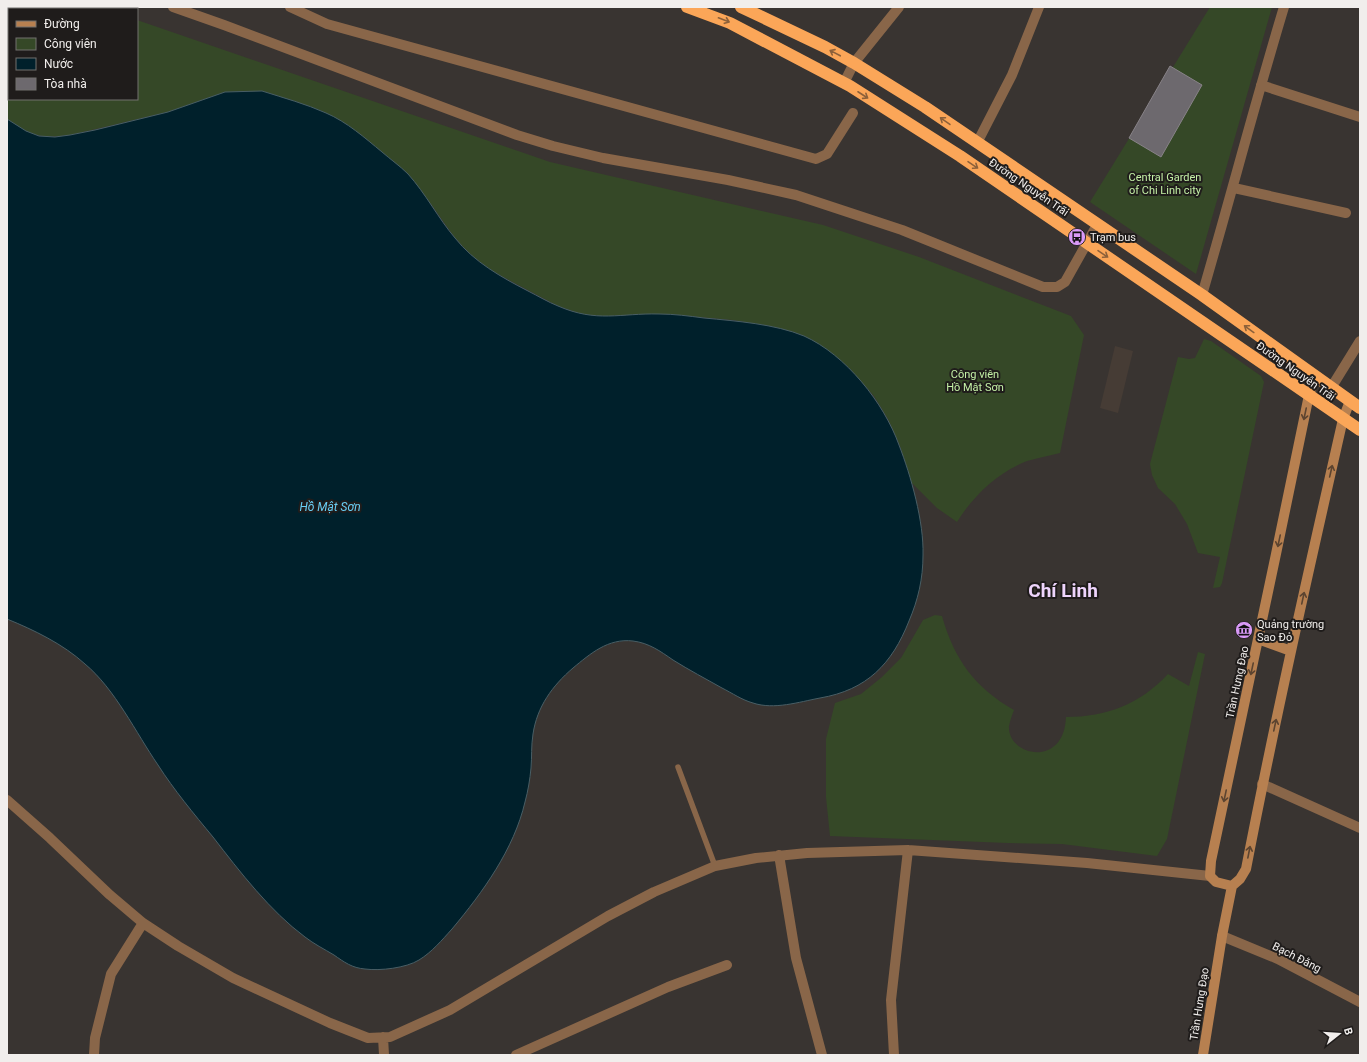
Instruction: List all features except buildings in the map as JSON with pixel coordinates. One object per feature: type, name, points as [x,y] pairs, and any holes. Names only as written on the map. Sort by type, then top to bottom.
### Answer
[{"type":"highway","name":"Đường Nguyễn Trãi","points":[[687,7],[730,23],[844,83],[960,156],[1360,430]]},
{"type":"highway","name":"Đường Nguyễn Trãi","points":[[741,7],[825,47],[854,63],[925,107],[1202,295],[1360,408]]},
{"type":"street","points":[[173,7],[517,135],[553,146],[603,158],[728,180],[796,195],[902,230],[1043,287],[1057,288],[1065,282],[1097,225]]},
{"type":"street","points":[[290,7],[327,24],[816,159],[827,154],[853,113]]},
{"type":"street","points":[[844,83],[854,63],[899,7]]},
{"type":"street","points":[[977,143],[1012,75],[1039,7]]},
{"type":"street","points":[[1202,295],[1234,188],[1261,84],[1284,7]]},
{"type":"street","points":[[1261,84],[1360,117]]},
{"type":"street","points":[[1234,188],[1346,212]]},
{"type":"street","points":[[1331,388],[1360,341]]},
{"type":"street","name":"Trần Hưng Đạo","points":[[1210,876],[1211,861],[1309,395],[1315,376]]},
{"type":"street","points":[[7,800],[50,838],[110,895],[144,923],[178,946],[233,978],[330,1024],[368,1038],[390,1037],[450,1010],[608,916],[654,892],[715,866],[779,855],[908,850],[1087,863],[1210,876],[1216,882],[1232,886],[1240,879],[1246,870],[1262,784],[1291,651],[1343,419],[1350,401]]},
{"type":"street","points":[[1258,639],[1291,651]]},
{"type":"street","points":[[1262,784],[1360,828]]},
{"type":"street","points":[[894,1055],[891,1000],[908,850]]},
{"type":"street","points":[[779,855],[796,958],[822,1055]]},
{"type":"street","name":"Trần Hưng Đạo","points":[[1203,1055],[1222,936],[1232,886]]},
{"type":"street","points":[[94,1055],[94,1038],[111,974],[144,923]]},
{"type":"street","name":"Bạch Đằng","points":[[1222,936],[1278,959],[1360,1002]]},
{"type":"street","points":[[516,1055],[668,987],[727,965]]},
{"type":"street","points":[[383,1037],[384,1055]]},
{"type":"lane","points":[[678,767],[715,866]]},
{"type":"shaded area","points":[[1115,346],[1133,351],[1118,413],[1100,408]]},
{"type":"green space","name":"Công viên Hồ Mật Sơn","points":[[7,7],[104,7],[106,8],[8,8],[8,100],[138,100],[138,20],[550,162],[823,225],[919,257],[1071,316],[1084,335],[1060,453],[1027,461],[996,478],[963,512],[957,522],[937,508],[911,482],[900,446],[888,419],[874,396],[847,366],[802,335],[772,327],[733,320],[663,314],[607,317],[587,316],[558,306],[492,271],[472,256],[455,238],[431,204],[226,92],[168,112],[70,135],[36,135],[7,119]]},
{"type":"green space","name":"Central Garden of Chi Linh city","points":[[1210,7],[1272,7],[1196,274],[1090,202]]},
{"type":"green space","points":[[1204,339],[1211,341],[1261,376],[1264,382],[1222,583],[1220,587],[1213,588],[1220,557],[1198,553],[1187,524],[1175,504],[1158,488],[1152,475],[1150,464],[1178,357],[1189,359],[1195,358]]},
{"type":"green space","points":[[935,615],[942,616],[953,646],[968,671],[977,682],[988,692],[1014,710],[1009,726],[1011,736],[1017,745],[1026,750],[1036,752],[1047,751],[1056,745],[1063,734],[1066,717],[1095,714],[1122,707],[1146,693],[1168,674],[1189,686],[1198,652],[1205,654],[1167,839],[1157,856],[1062,844],[830,836],[826,797],[826,739],[835,703],[861,694],[882,677],[901,658],[923,620]]},
{"type":"water","name":"Hồ Mật Sơn","points":[[262,91],[318,110],[334,117],[356,131],[408,174],[462,247],[479,262],[518,286],[554,304],[572,311],[597,316],[670,314],[729,320],[793,332],[820,344],[849,368],[862,382],[884,413],[899,445],[908,471],[919,514],[923,542],[922,572],[915,605],[909,621],[895,650],[886,662],[876,673],[851,689],[837,694],[795,703],[778,706],[761,705],[749,702],[737,696],[654,648],[633,641],[615,642],[600,648],[573,668],[552,690],[538,715],[533,734],[531,772],[525,802],[513,836],[496,869],[464,915],[433,950],[414,963],[393,968],[371,970],[352,966],[312,942],[292,927],[256,890],[184,802],[124,712],[96,674],[58,644],[7,619],[7,119],[26,131],[39,136],[55,137],[95,130],[168,112],[225,92]]},
{"type":"place","name":"Trạm bus","points":[[1077,237]]},
{"type":"place","name":"Quảng trường Sao Đỏ","points":[[1244,630]]},
{"type":"district","name":"Chí Linh","points":[[1063,590]]}]
